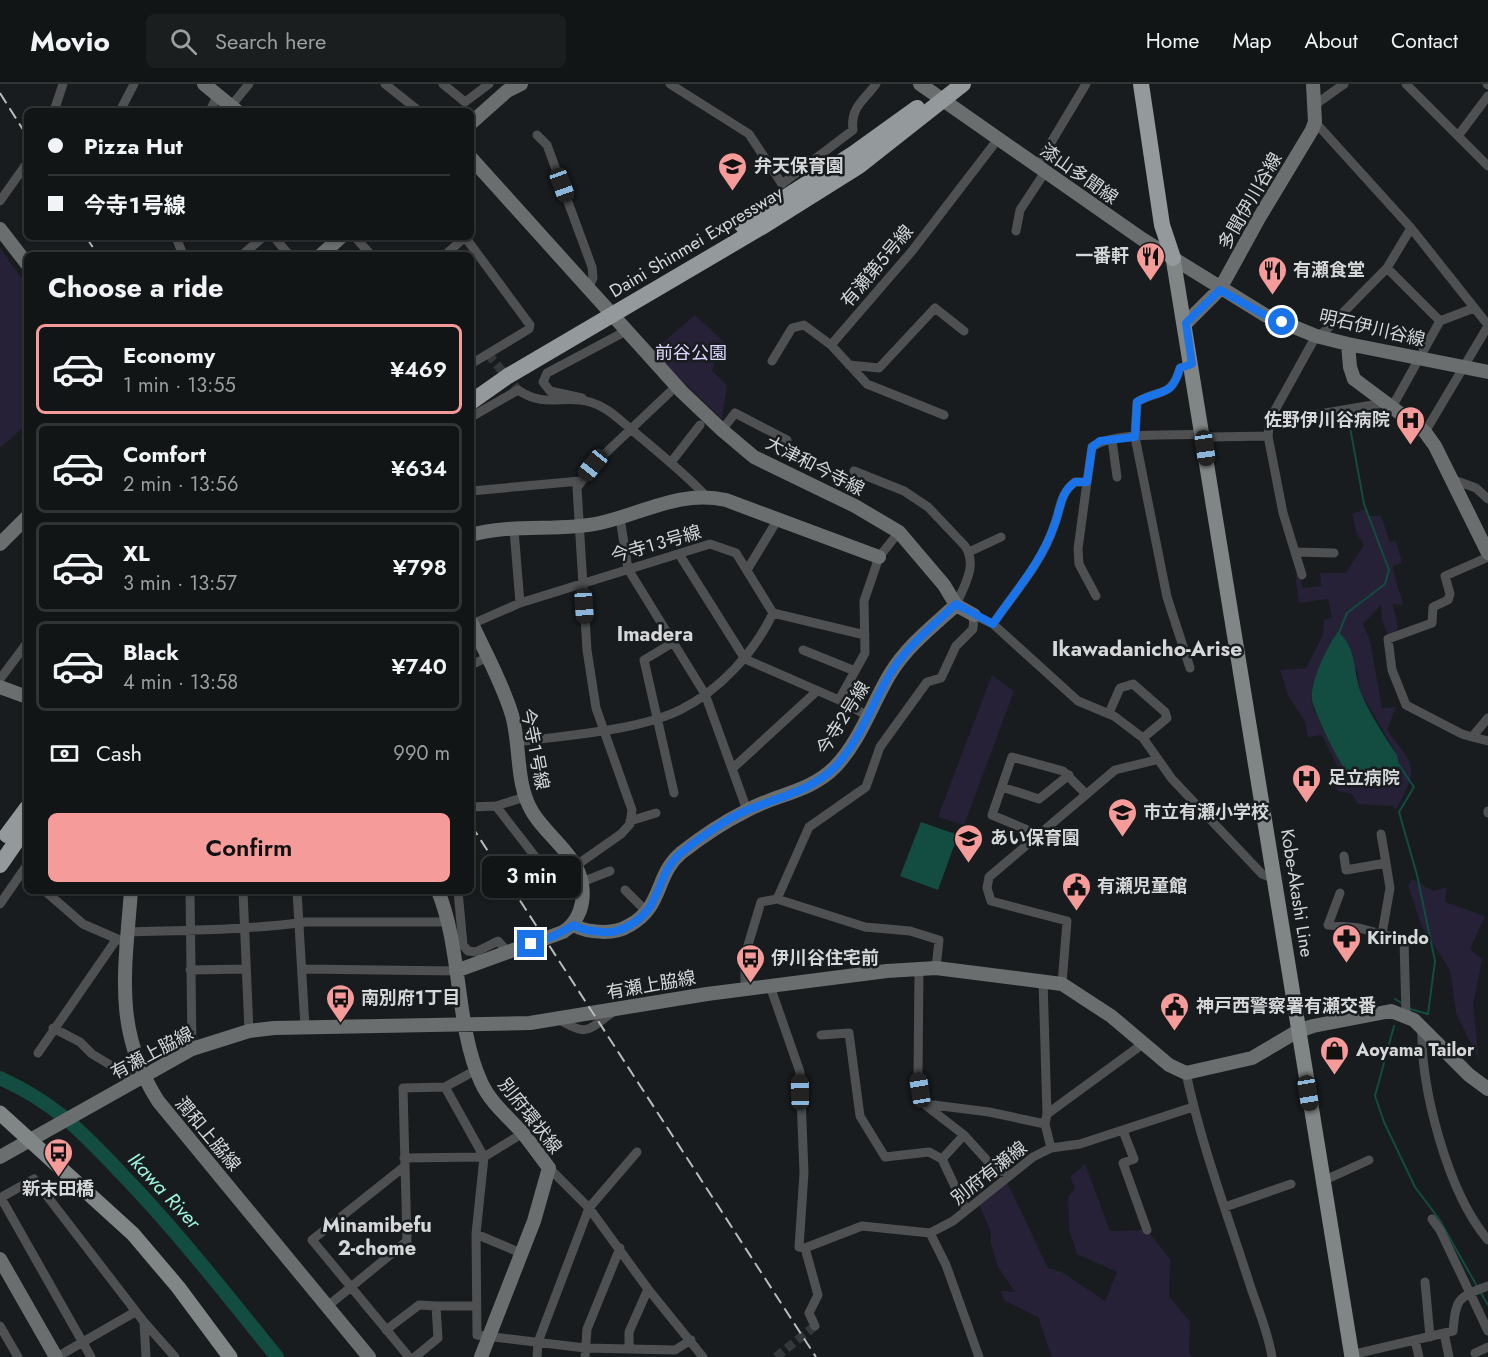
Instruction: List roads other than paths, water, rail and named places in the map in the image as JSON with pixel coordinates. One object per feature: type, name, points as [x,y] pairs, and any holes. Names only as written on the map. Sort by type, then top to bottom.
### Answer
[{"type":"highway","name":"Daini Shinmei Expressway","points":[[474,386],[502,366],[759,215],[898,122],[945,84]]},
{"type":"highway","name":"Daini Shinmei Expressway","points":[[474,400],[508,376],[765,225],[859,166],[963,84]]},
{"type":"highway","points":[[859,166],[918,127],[972,84]]},
{"type":"highway","points":[[1141,84],[1162,225],[1173,258]]},
{"type":"highway","points":[[1151,84],[1173,258]]},
{"type":"highway","points":[[0,846],[24,812]]},
{"type":"highway","points":[[0,865],[24,830]]},
{"type":"main road","name":"Kobe-Akashi Line","points":[[1173,258],[1186,323],[1352,1356]]},
{"type":"main road","points":[[0,1113],[37,1136],[133,1234],[178,1287],[230,1357]]},
{"type":"street","points":[[55,108],[63,84]]},
{"type":"street","points":[[122,108],[134,84]]},
{"type":"street","points":[[204,84],[233,108]]},
{"type":"street","points":[[235,108],[249,84]]},
{"type":"street","points":[[385,84],[415,108]]},
{"type":"street","points":[[443,84],[465,102],[487,84]]},
{"type":"street","points":[[474,120],[507,91],[521,84]]},
{"type":"street","points":[[670,84],[749,134],[782,184],[853,130],[851,118],[856,105],[876,84]]},
{"type":"street","name":"漆山多聞線","points":[[920,84],[1220,290]]},
{"type":"street","points":[[1016,231],[1020,210],[1086,84]]},
{"type":"street","name":"多聞伊川谷線","points":[[1186,323],[1220,290],[1316,122],[1313,84]]},
{"type":"street","points":[[1316,104],[1344,84]]},
{"type":"street","points":[[1406,84],[1488,166]]},
{"type":"street","points":[[211,108],[218,94]]},
{"type":"street","points":[[1458,136],[1488,96]]},
{"type":"street","points":[[1316,122],[1411,228],[1474,308],[1487,330],[1425,432]]},
{"type":"street","points":[[537,135],[547,145],[592,267],[592,278],[588,288]]},
{"type":"street","name":"有瀬第５号線","points":[[831,345],[912,251],[998,139]]},
{"type":"street","name":"大津和今寺線","points":[[474,161],[682,392],[722,430],[754,457],[855,506],[899,531],[944,585],[956,604],[974,615]]},
{"type":"street","points":[[0,201],[24,167]]},
{"type":"street","points":[[1302,575],[1283,513],[1268,436],[1270,419],[1316,336],[1324,332],[1387,268],[1411,228]]},
{"type":"street","points":[[0,229],[24,260]]},
{"type":"street","points":[[246,252],[260,240]]},
{"type":"street","points":[[276,240],[286,252]]},
{"type":"street","points":[[324,252],[338,240]]},
{"type":"street","points":[[358,240],[368,252]]},
{"type":"street","points":[[448,252],[462,240]]},
{"type":"street","points":[[467,240],[530,325],[529,329],[474,362]]},
{"type":"street","points":[[1387,268],[1440,321]]},
{"type":"street","name":"明石伊川谷線","points":[[1220,290],[1265,315],[1316,336],[1488,372]]},
{"type":"street","points":[[849,365],[879,368],[935,308],[964,331]]},
{"type":"street","points":[[1314,415],[1388,405],[1440,321],[1474,308]]},
{"type":"street","points":[[772,361],[792,328],[804,325],[831,345],[867,384],[944,415]]},
{"type":"street","points":[[623,327],[547,373],[543,382],[550,392],[578,395],[607,408],[631,430],[672,461],[705,495]]},
{"type":"street","points":[[1348,344],[1350,367],[1354,379],[1425,432],[1454,480],[1488,555],[1445,576],[1450,594],[1448,600],[1433,607],[1432,623],[1388,639],[1392,670],[1406,705],[1462,734],[1488,741]]},
{"type":"street","points":[[1190,668],[1167,597],[1135,437],[1137,402],[1148,395],[1167,393],[1175,384],[1180,368],[1192,364]]},
{"type":"street","points":[[474,415],[518,390],[530,398],[545,402],[587,401]]},
{"type":"street","points":[[496,806],[554,881],[621,834],[630,821],[632,810],[626,786],[596,708],[587,650],[577,488],[580,481],[670,393]]},
{"type":"street","points":[[722,430],[735,413],[787,440]]},
{"type":"street","points":[[672,461],[700,425]]},
{"type":"street","points":[[1096,596],[1079,564],[1078,549],[1092,447],[1100,441],[1135,437],[1203,434],[1268,436]]},
{"type":"street","points":[[1112,440],[1117,477]]},
{"type":"street","points":[[854,471],[904,491],[928,507],[969,552],[971,567],[956,604]]},
{"type":"street","points":[[1454,480],[1476,488],[1488,499]]},
{"type":"street","points":[[474,491],[580,481]]},
{"type":"street","points":[[993,624],[1050,539],[1066,489],[1075,482],[1087,482]]},
{"type":"street","points":[[474,535],[598,524],[669,502],[705,495],[726,500],[879,557]]},
{"type":"street","points":[[620,518],[628,568],[705,694],[747,810]]},
{"type":"street","points":[[747,570],[778,519]]},
{"type":"street","points":[[0,544],[24,523]]},
{"type":"street","points":[[514,530],[520,603]]},
{"type":"street","points":[[839,700],[865,653],[864,601],[879,557],[899,531]]},
{"type":"street","points":[[969,552],[1001,537]]},
{"type":"street","name":"今寺１３号線","points":[[474,622],[520,603],[710,544],[736,553],[773,613]]},
{"type":"street","points":[[1295,552],[1334,553]]},
{"type":"street","points":[[680,554],[745,659],[839,700],[868,716]]},
{"type":"street","name":"今寺２号線","points":[[574,925],[580,930],[608,932],[622,930],[642,919],[654,904],[666,871],[680,854],[747,810],[808,788],[820,779],[845,755],[891,673],[909,648],[956,604]]},
{"type":"street","points":[[518,742],[655,719],[680,710],[705,694],[745,659],[773,613],[865,635]]},
{"type":"street","points":[[777,899],[810,827],[866,787],[880,747],[927,682],[941,678],[956,646],[973,629],[974,615],[993,624],[1065,692],[1078,701],[1109,713],[1143,738],[1156,760],[1262,873],[1275,879]]},
{"type":"street","name":"今寺１号線","points":[[474,627],[505,694],[518,742],[525,797],[532,813],[576,866],[582,882],[583,901],[574,925]]},
{"type":"street","points":[[674,642],[644,660],[655,719],[674,793]]},
{"type":"street","points":[[0,679],[24,647]]},
{"type":"street","points":[[803,650],[855,671]]},
{"type":"street","points":[[474,664],[488,657]]},
{"type":"street","points":[[1109,713],[1120,688],[1133,684],[1165,712],[1167,718],[1143,738]]},
{"type":"street","points":[[0,687],[24,697]]},
{"type":"street","points":[[732,769],[817,691]]},
{"type":"street","points":[[1472,736],[1488,718]]},
{"type":"street","points":[[1037,834],[992,815],[1012,758],[1063,771],[1086,794]]},
{"type":"street","points":[[1062,984],[1067,921],[991,901],[987,888],[989,877],[994,870],[1115,770],[1156,760]]},
{"type":"street","points":[[1002,787],[1039,799],[1069,775]]},
{"type":"street","points":[[474,809],[496,806],[525,797]]},
{"type":"street","points":[[630,821],[656,813]]},
{"type":"street","points":[[1382,834],[1390,888],[1382,934]]},
{"type":"street","points":[[1344,856],[1346,870],[1386,863]]},
{"type":"street","points":[[0,904],[24,870]]},
{"type":"street","points":[[582,882],[610,871]]},
{"type":"street","points":[[625,890],[647,912]]},
{"type":"street","points":[[1340,893],[1328,925],[1404,940],[1406,1014]]},
{"type":"street","points":[[48,894],[83,924],[124,938],[189,930],[292,926],[299,923],[447,922]]},
{"type":"street","name":"潤和上脇線","points":[[131,894],[124,938],[125,1003],[127,1031],[138,1081],[158,1101],[329,1305],[369,1357]]},
{"type":"street","points":[[190,894],[192,1049]]},
{"type":"street","points":[[243,894],[249,1031]]},
{"type":"street","points":[[297,894],[305,1027]]},
{"type":"street","name":"別府環状線","points":[[439,894],[447,922],[476,1070],[490,1098],[523,1133],[549,1168],[546,1186],[482,1357]]},
{"type":"street","points":[[458,894],[463,945],[468,951],[476,952],[498,941],[507,951]]},
{"type":"street","points":[[745,989],[745,955],[761,902],[777,899],[865,927],[910,931],[939,940],[936,968]]},
{"type":"street","points":[[303,969],[456,971],[554,936],[574,925]]},
{"type":"street","points":[[38,1053],[53,1028],[124,938]]},
{"type":"street","name":"有瀬上脇線","points":[[0,1156],[192,1049],[249,1031],[305,1027],[530,1023],[745,989],[919,969],[936,968],[1062,984],[1086,998],[1169,1065],[1186,1073]]},
{"type":"street","points":[[190,970],[246,969]]},
{"type":"street","points":[[919,969],[918,1076],[924,1104],[964,1135],[994,1168],[1009,1174]]},
{"type":"street","points":[[1043,980],[1046,1119],[1051,1148]]},
{"type":"street","points":[[770,986],[800,1072],[804,1173],[799,1247],[805,1248],[862,1226],[930,1233],[946,1265],[979,1357]]},
{"type":"street","points":[[1272,1357],[1269,1335],[1193,1107],[1186,1073],[1252,1058],[1298,1031],[1376,1012],[1391,1011],[1406,1014],[1422,1026],[1469,1075],[1488,1089]]},
{"type":"street","points":[[1422,1026],[1421,1047],[1429,1098],[1441,1143],[1475,1225],[1488,1240]]},
{"type":"street","points":[[53,1028],[80,1042],[92,1054],[138,1081]]},
{"type":"street","points":[[821,1035],[849,1033],[860,1116],[885,1157],[929,1152],[942,1160],[966,1210]]},
{"type":"street","points":[[924,1104],[1046,1119],[1144,1043]]},
{"type":"street","points":[[329,1305],[407,1240],[403,1088],[445,1087],[476,1070]]},
{"type":"street","points":[[445,1087],[484,1157],[476,1234],[477,1335],[538,1342],[585,1352],[629,1347],[675,1350],[691,1340]]},
{"type":"street","name":"別府有瀬線","points":[[930,1233],[953,1221],[1009,1174],[1051,1148],[1080,1144],[1193,1107]]},
{"type":"street","points":[[1123,1131],[1134,1159],[1123,1163],[1148,1230]]},
{"type":"street","points":[[409,1357],[312,1240],[404,1162],[484,1157],[523,1133]]},
{"type":"street","points":[[942,1160],[964,1135]]},
{"type":"street","points":[[537,1357],[538,1342],[589,1208],[637,1152]]},
{"type":"street","points":[[1323,1181],[1369,1160]]},
{"type":"street","points":[[549,1168],[589,1208],[648,1289],[703,1357]]},
{"type":"street","points":[[91,1357],[1,1198],[34,1179],[135,1312],[175,1357]]},
{"type":"street","points":[[1225,1207],[1291,1185]]},
{"type":"street","points":[[1432,1219],[1473,1292],[1488,1331]]},
{"type":"street","points":[[476,1234],[521,1253]]},
{"type":"street","points":[[585,1352],[587,1329],[620,1248]]},
{"type":"street","points":[[805,1248],[818,1295],[809,1313],[815,1326]]},
{"type":"street","points":[[0,1259],[57,1357],[135,1312]]},
{"type":"street","points":[[1425,1281],[1430,1337]]},
{"type":"street","points":[[1352,1356],[1453,1331],[1456,1305],[1462,1295],[1486,1287]]},
{"type":"street","points":[[629,1347],[629,1332],[648,1289]]},
{"type":"street","points":[[386,1330],[419,1305],[476,1306]]},
{"type":"street","points":[[415,1357],[438,1338],[436,1306]]},
{"type":"street","points":[[144,1322],[146,1357]]},
{"type":"street","points":[[0,1326],[18,1357]]},
{"type":"street","points":[[1444,1333],[1449,1357]]},
{"type":"street","points":[[1415,1340],[1419,1357]]},
{"type":"street","points":[[1475,1353],[1488,1347]]},
{"type":"waterway","points":[[1338,635],[1347,613],[1385,584],[1389,570],[1364,504],[1348,416]]},
{"type":"waterway","points":[[1396,764],[1414,787],[1399,812],[1417,875],[1435,961],[1428,1014],[1410,1009]]},
{"type":"waterway","points":[[1395,999],[1403,1004]]},
{"type":"waterway","points":[[1394,1026],[1375,1096],[1384,1122],[1415,1187],[1439,1219],[1478,1288]]},
{"type":"waterway","name":"Ikawa River","points":[[0,1078],[52,1108],[93,1144],[182,1240],[277,1357]]},
{"type":"waterway","points":[[1481,1293],[1488,1305]]},
{"type":"tunnel","points":[[488,354],[518,390]]},
{"type":"tunnel","points":[[776,1357],[815,1326]]},
{"type":"railway","points":[[0,93],[24,131]]},
{"type":"railway","points":[[88,240],[96,252]]},
{"type":"railway","points":[[474,830],[816,1357]]},
{"type":"place","name":"弁天保育園","points":[[733,192]]},
{"type":"place","name":"一番軒","points":[[1150,282]]},
{"type":"place","name":"有瀬食堂","points":[[1272,296]]},
{"type":"place","name":"佐野伊川谷病院","points":[[1411,446]]},
{"type":"place","name":"足立病院","points":[[1307,804]]},
{"type":"place","name":"市立有瀬小学校","points":[[1122,838]]},
{"type":"place","name":"あい保育園","points":[[969,864]]},
{"type":"place","name":"有瀬児童館","points":[[1076,912]]},
{"type":"place","name":"Kirindo","points":[[1346,964]]},
{"type":"place","name":"伊川谷住宅前","points":[[750,984]]},
{"type":"place","name":"南別府1丁目","points":[[340,1024]]},
{"type":"place","name":"神戸西警察署有瀬交番","points":[[1175,1032]]},
{"type":"place","name":"Aoyama Tailor","points":[[1335,1076]]},
{"type":"place","name":"新末田橋","points":[[58,1178]]},
{"type":"district","name":"Imadera","points":[[655,634]]},
{"type":"district","name":"Ikawadanicho-Arise","points":[[1147,649]]},
{"type":"district","name":"Minamibefu 2-chome","points":[[377,1236]]},
{"type":"park label","name":"前谷公園","points":[[691,353]]}]
